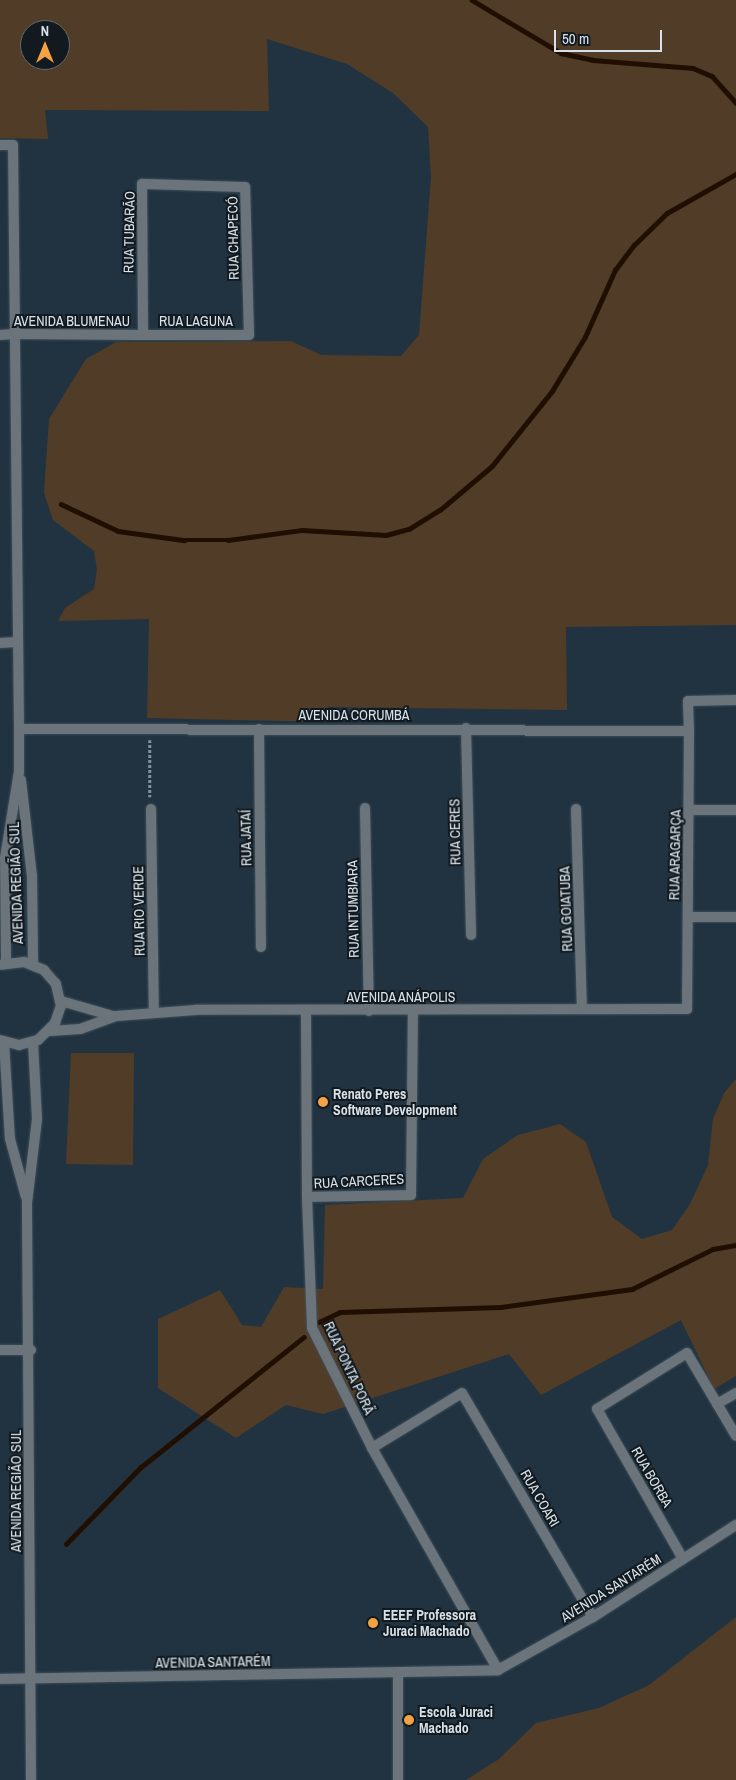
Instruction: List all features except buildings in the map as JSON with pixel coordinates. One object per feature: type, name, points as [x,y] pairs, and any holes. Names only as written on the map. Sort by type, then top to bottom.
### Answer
[{"type":"street","name":"AVENIDA REGIÃO SUL","points":[[0,145],[13,145],[19,772],[32,876],[33,964]]},
{"type":"street","name":"RUA TUBARÃO","points":[[143,335],[142,184],[199,184]]},
{"type":"street","name":"RUA CHAPECÓ","points":[[199,184],[245,187],[249,335]]},
{"type":"street","name":"AVENIDA BLUMENAU","points":[[0,335],[143,335]]},
{"type":"street","name":"RUA LAGUNA","points":[[143,335],[249,335]]},
{"type":"street","points":[[0,643],[18,642]]},
{"type":"street","name":"RUA ARAGARÇA","points":[[687,1009],[690,810],[688,701],[736,700]]},
{"type":"street","name":"RUA JATAÍ","points":[[258,728],[260,947]]},
{"type":"street","name":"AVENIDA CORUMBÁ","points":[[19,729],[466,728],[689,731]]},
{"type":"street","name":"RUA CERES","points":[[466,728],[471,935]]},
{"type":"street","name":"AVENIDA REGIÃO SUL","points":[[3,965],[5,858],[19,772]]},
{"type":"street","name":"RUA INTUMBIARA","points":[[365,808],[369,1011]]},
{"type":"street","name":"RUA RIO VERDE","points":[[151,809],[154,1013]]},
{"type":"street","name":"RUA GOIATUBA","points":[[576,809],[582,1009]]},
{"type":"street","points":[[690,810],[736,810]]},
{"type":"street","points":[[688,917],[736,917]]},
{"type":"street","points":[[2,1041],[34,1042],[50,1031],[58,1019],[61,1001],[51,976],[33,964],[3,965]]},
{"type":"street","name":"AVENIDA ANÁPOLIS","points":[[61,1001],[76,1008],[116,1016]]},
{"type":"street","name":"AVENIDA ANÁPOLIS","points":[[50,1031],[80,1029],[116,1016],[154,1013],[687,1009]]},
{"type":"street","name":"RUA PONTA PORÃ","points":[[306,1011],[307,1197],[312,1328],[372,1448],[498,1670]]},
{"type":"street","name":"RUA CARCERES","points":[[307,1197],[410,1195],[414,1011]]},
{"type":"street","name":"AVENIDA REGIÃO SUL","points":[[2,1041],[10,1140],[27,1203]]},
{"type":"street","name":"AVENIDA REGIÃO SUL","points":[[31,1780],[28,1679],[31,1350],[27,1203],[37,1119],[34,1042]]},
{"type":"street","points":[[0,1350],[31,1350]]},
{"type":"street","name":"RUA BORBA","points":[[683,1559],[597,1409],[688,1353],[718,1404]]},
{"type":"street","name":"RUA COARI","points":[[372,1448],[462,1393],[594,1617]]},
{"type":"street","points":[[736,1393],[718,1404],[736,1436]]},
{"type":"street","name":"AVENIDA SANTARÉM","points":[[0,1679],[498,1670],[594,1617],[736,1525]]},
{"type":"street","points":[[398,1672],[398,1780]]},
{"type":"path","points":[[150,729],[151,809]]},
{"type":"shaded area","points":[[0,0],[736,0],[736,625],[566,627],[567,710],[328,707],[328,722],[147,718],[149,619],[58,621],[65,608],[94,589],[97,570],[94,551],[53,520],[44,493],[49,419],[86,359],[116,342],[291,341],[321,355],[401,356],[419,335],[431,177],[428,127],[393,93],[347,64],[267,39],[269,111],[45,110],[48,139],[0,138]]},
{"type":"shaded area","points":[[71,1053],[134,1053],[133,1165],[66,1164]]},
{"type":"shaded area","points":[[736,1079],[736,1376],[714,1389],[681,1320],[541,1395],[509,1354],[323,1414],[286,1405],[236,1438],[158,1388],[158,1319],[220,1290],[242,1325],[261,1327],[284,1287],[323,1289],[325,1205],[463,1198],[483,1159],[518,1135],[560,1124],[586,1142],[612,1217],[642,1239],[672,1230],[690,1204],[708,1165],[713,1119],[724,1093]]},
{"type":"shaded area","points":[[736,1617],[736,1780],[466,1780],[499,1759],[536,1723],[599,1708],[649,1685]]},
{"type":"waterway","points":[[472,0],[561,53],[593,60],[693,68],[712,76],[736,103]]},
{"type":"waterway","points":[[61,504],[118,531],[184,540],[228,540],[302,530],[386,535],[409,529],[440,510],[492,466],[552,391],[585,337],[615,270],[634,245],[667,213],[736,174]]},
{"type":"waterway","points":[[319,1322],[340,1312],[501,1307],[632,1289],[713,1249],[736,1245]]},
{"type":"waterway","points":[[66,1544],[141,1467],[304,1337]]},
{"type":"place","name":"Renato Peres Software Development","points":[[323,1102]]},
{"type":"place","name":"EEEF Professora Juraci Machado","points":[[373,1623]]},
{"type":"place","name":"Escola Juraci Machado","points":[[409,1720]]}]
